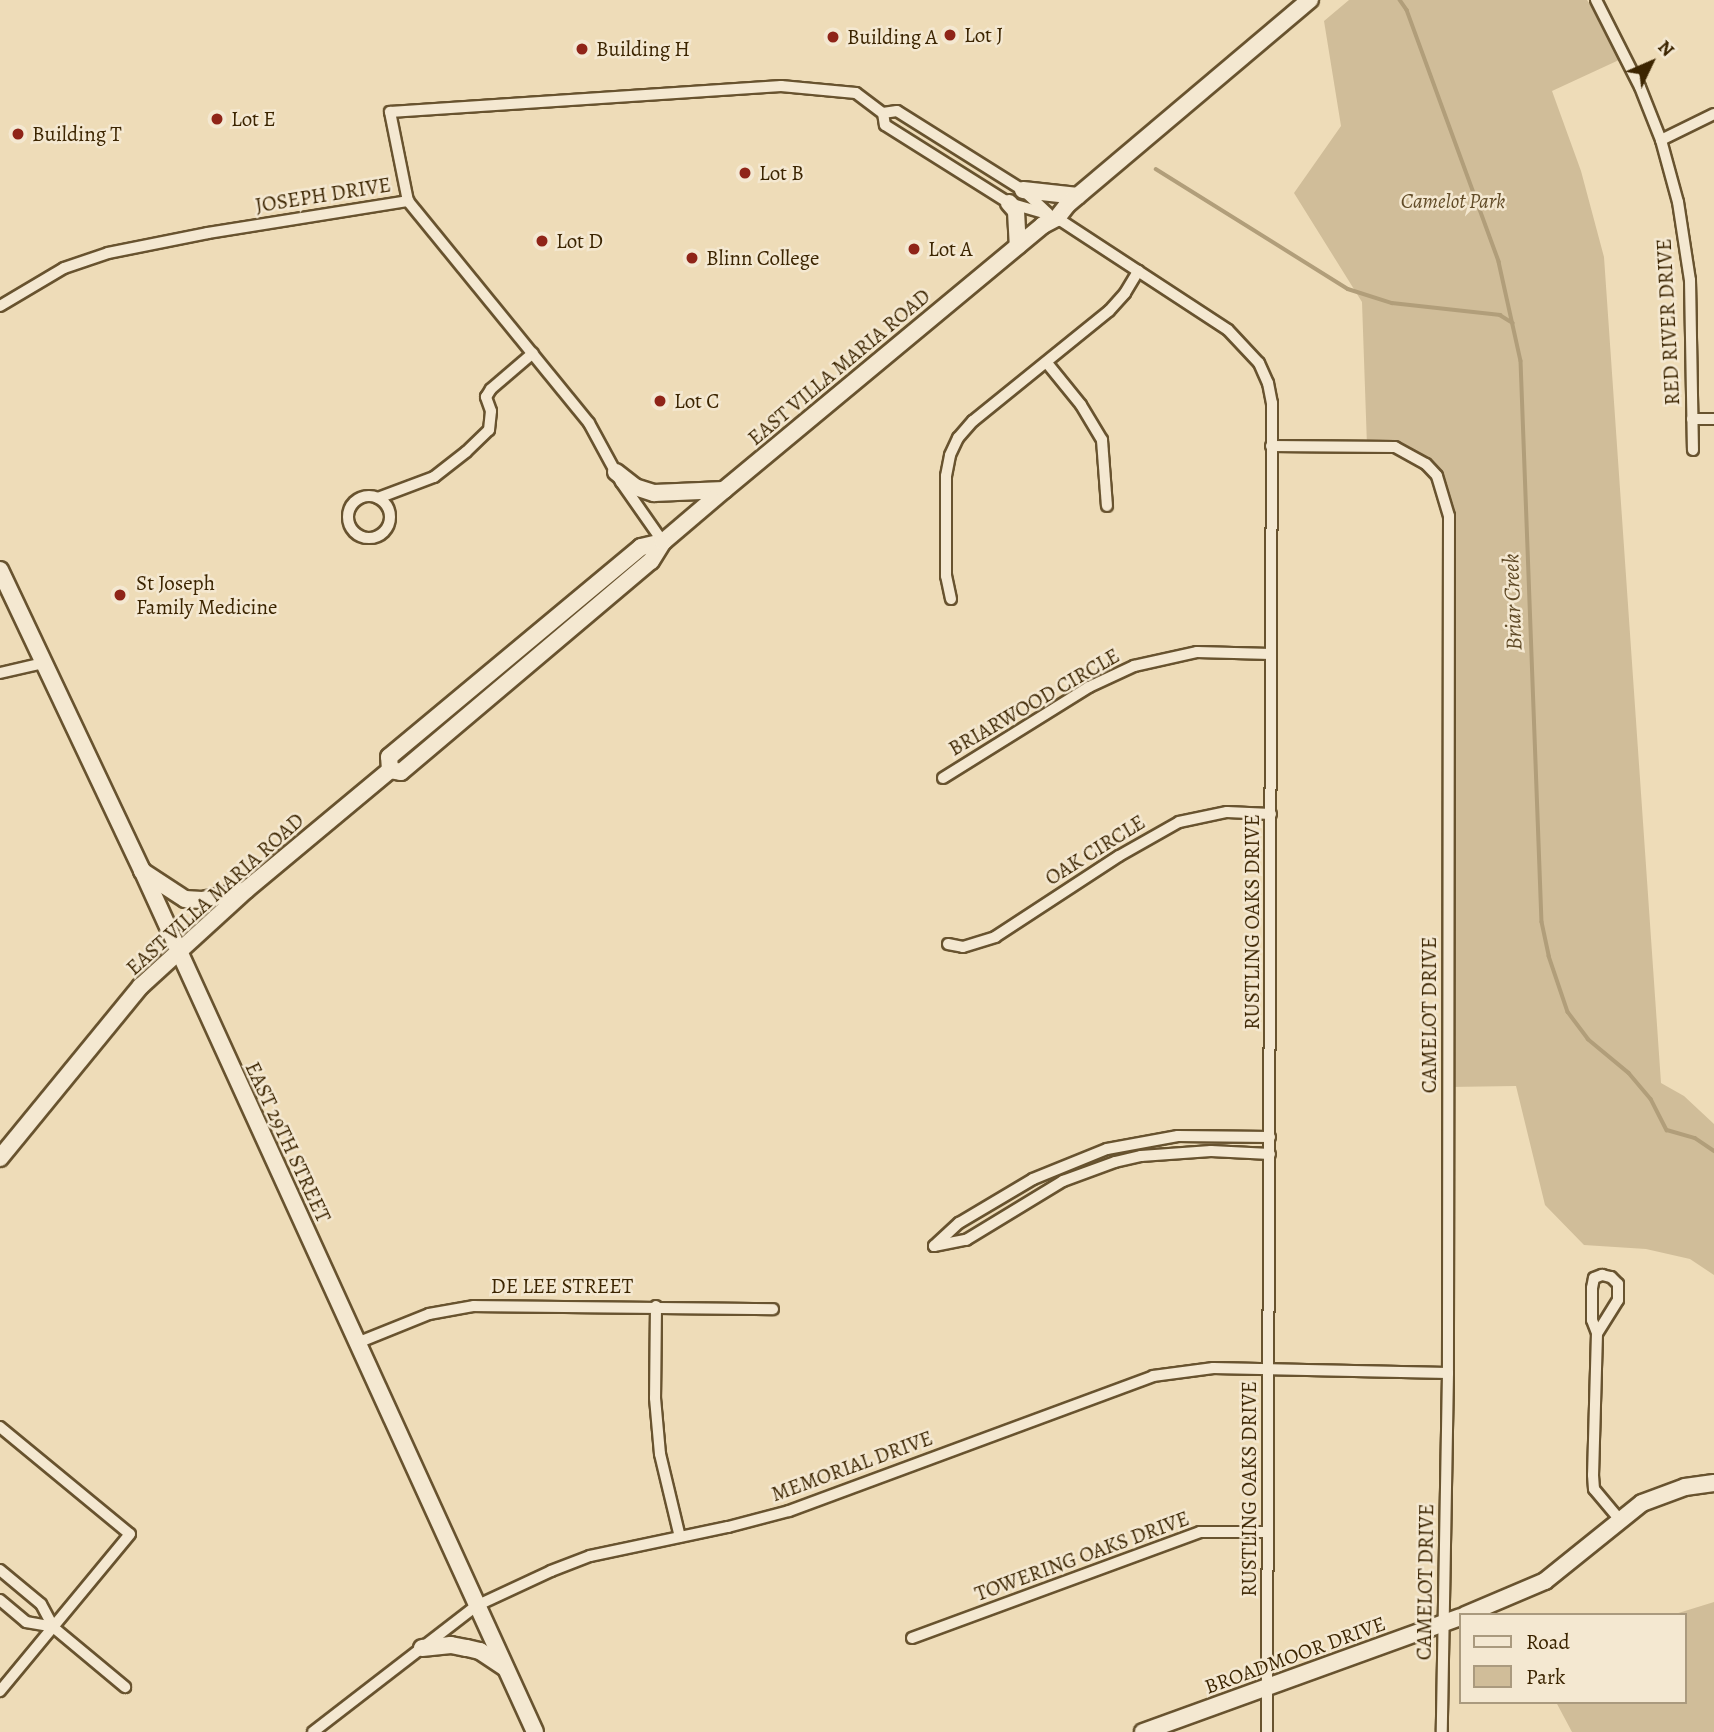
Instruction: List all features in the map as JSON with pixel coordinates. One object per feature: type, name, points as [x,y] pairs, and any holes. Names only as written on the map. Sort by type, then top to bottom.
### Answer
[{"type":"main road","name":"EAST VILLA MARIA ROAD","points":[[0,1158],[141,986],[246,890],[390,770],[389,757],[641,547],[663,542],[1310,0]]},
{"type":"main road","points":[[1023,190],[1078,195]]},
{"type":"main road","points":[[1009,203],[1016,211],[1018,246]]},
{"type":"main road","points":[[616,472],[635,487],[654,493],[724,490]]},
{"type":"main road","name":"EAST 29TH STREET","points":[[0,570],[142,870],[475,1606],[535,1732]]},
{"type":"main road","points":[[142,870],[185,899],[202,900],[246,890]]},
{"type":"main road","points":[[1470,1613],[1545,1581],[1576,1558],[1619,1519],[1667,1492],[1714,1483]]},
{"type":"main road","name":"BROADMOOR DRIVE","points":[[1143,1732],[1458,1618]]},
{"type":"main road","points":[[422,1648],[451,1645],[480,1651],[504,1667]]},
{"type":"street","name":"RED RIVER DRIVE","points":[[1596,0],[1640,87],[1661,141],[1678,202],[1690,280],[1693,450]]},
{"type":"street","points":[[408,201],[390,111],[781,86],[856,93],[883,113],[885,125],[1009,203],[1053,216]]},
{"type":"street","points":[[883,113],[897,111],[1023,190],[1053,216]]},
{"type":"street","points":[[1661,141],[1714,114]]},
{"type":"street","name":"JOSEPH DRIVE","points":[[0,306],[64,268],[108,253],[208,233],[408,201],[589,423],[616,472],[663,542]]},
{"type":"street","name":"RUSTLING OAKS DRIVE","points":[[1053,216],[1228,330],[1259,363],[1268,383],[1272,403],[1267,1732]]},
{"type":"street","points":[[951,599],[946,576],[946,476],[950,455],[958,438],[973,422],[1109,311],[1125,293],[1138,271]]},
{"type":"street","points":[[379,498],[390,510],[389,527],[377,538],[360,537],[349,525],[350,508],[362,497],[379,498],[434,477],[466,453],[489,430],[491,411],[486,397],[491,389],[533,353]]},
{"type":"street","points":[[1047,363],[1082,405],[1102,440],[1107,506]]},
{"type":"street","points":[[1692,419],[1714,419]]},
{"type":"street","name":"CAMELOT DRIVE","points":[[1271,446],[1395,447],[1426,464],[1437,476],[1448,516],[1448,1373],[1442,1732]]},
{"type":"street","name":"BRIARWOOD CIRCLE","points":[[943,778],[1089,687],[1133,666],[1197,652],[1271,654]]},
{"type":"street","points":[[0,673],[43,663]]},
{"type":"street","name":"OAK CIRCLE","points":[[948,944],[963,947],[995,937],[1119,856],[1179,822],[1227,811],[1271,814]]},
{"type":"street","points":[[1270,1137],[1178,1136],[1142,1140],[1107,1149],[1058,1168],[959,1223],[934,1246],[966,1240],[1063,1181],[1085,1171],[1141,1156],[1211,1151],[1270,1153]]},
{"type":"street","points":[[1058,1168],[1063,1181]]},
{"type":"street","points":[[1597,1333],[1618,1300],[1618,1284],[1611,1277],[1602,1275],[1594,1279],[1592,1288],[1592,1320],[1597,1333],[1594,1489],[1619,1519]]},
{"type":"street","name":"DE LEE STREET","points":[[357,1343],[429,1314],[474,1306],[773,1309]]},
{"type":"street","points":[[656,1306],[655,1398],[660,1454],[680,1537]]},
{"type":"street","name":"MEMORIAL DRIVE","points":[[313,1732],[475,1606],[590,1556],[789,1511],[1153,1376],[1213,1368],[1448,1373]]},
{"type":"street","points":[[0,1427],[130,1534],[0,1691]]},
{"type":"street","name":"TOWERING OAKS DRIVE","points":[[912,1638],[1200,1532],[1268,1532]]},
{"type":"street","points":[[0,1570],[41,1604],[53,1627],[125,1687]]},
{"type":"street","points":[[0,1600],[26,1622],[53,1627]]},
{"type":"green space","name":"Camelot Park","points":[[1349,0],[1587,0],[1604,26],[1619,60],[1552,91],[1581,171],[1604,257],[1661,1083],[1684,1096],[1714,1124],[1714,1275],[1690,1259],[1646,1249],[1584,1245],[1545,1205],[1516,1086],[1449,1087],[1449,516],[1437,476],[1409,453],[1367,446],[1362,302],[1294,193],[1341,126],[1324,21]]},
{"type":"green space","points":[[1714,1602],[1714,1732],[1572,1732],[1557,1704],[1686,1704],[1686,1613],[1678,1613]]},
{"type":"waterway","name":"Briar Creek","points":[[1400,0],[1407,10],[1499,262],[1521,361],[1542,922],[1549,956],[1568,1012],[1588,1039],[1629,1073],[1651,1099],[1667,1130],[1695,1138],[1714,1151]]},
{"type":"waterway","points":[[1156,169],[1348,289],[1392,303],[1500,315],[1513,323]]},
{"type":"place","name":"Lot J","points":[[950,35]]},
{"type":"place","name":"Building A","points":[[833,37]]},
{"type":"place","name":"Building H","points":[[582,49]]},
{"type":"place","name":"Lot E","points":[[217,119]]},
{"type":"place","name":"Building T","points":[[18,134]]},
{"type":"place","name":"Lot B","points":[[745,173]]},
{"type":"place","name":"Lot D","points":[[542,241]]},
{"type":"place","name":"Lot A","points":[[914,249]]},
{"type":"place","name":"Blinn College","points":[[692,258]]},
{"type":"place","name":"Lot C","points":[[660,401]]},
{"type":"place","name":"St Joseph Family Medicine","points":[[120,595]]}]
